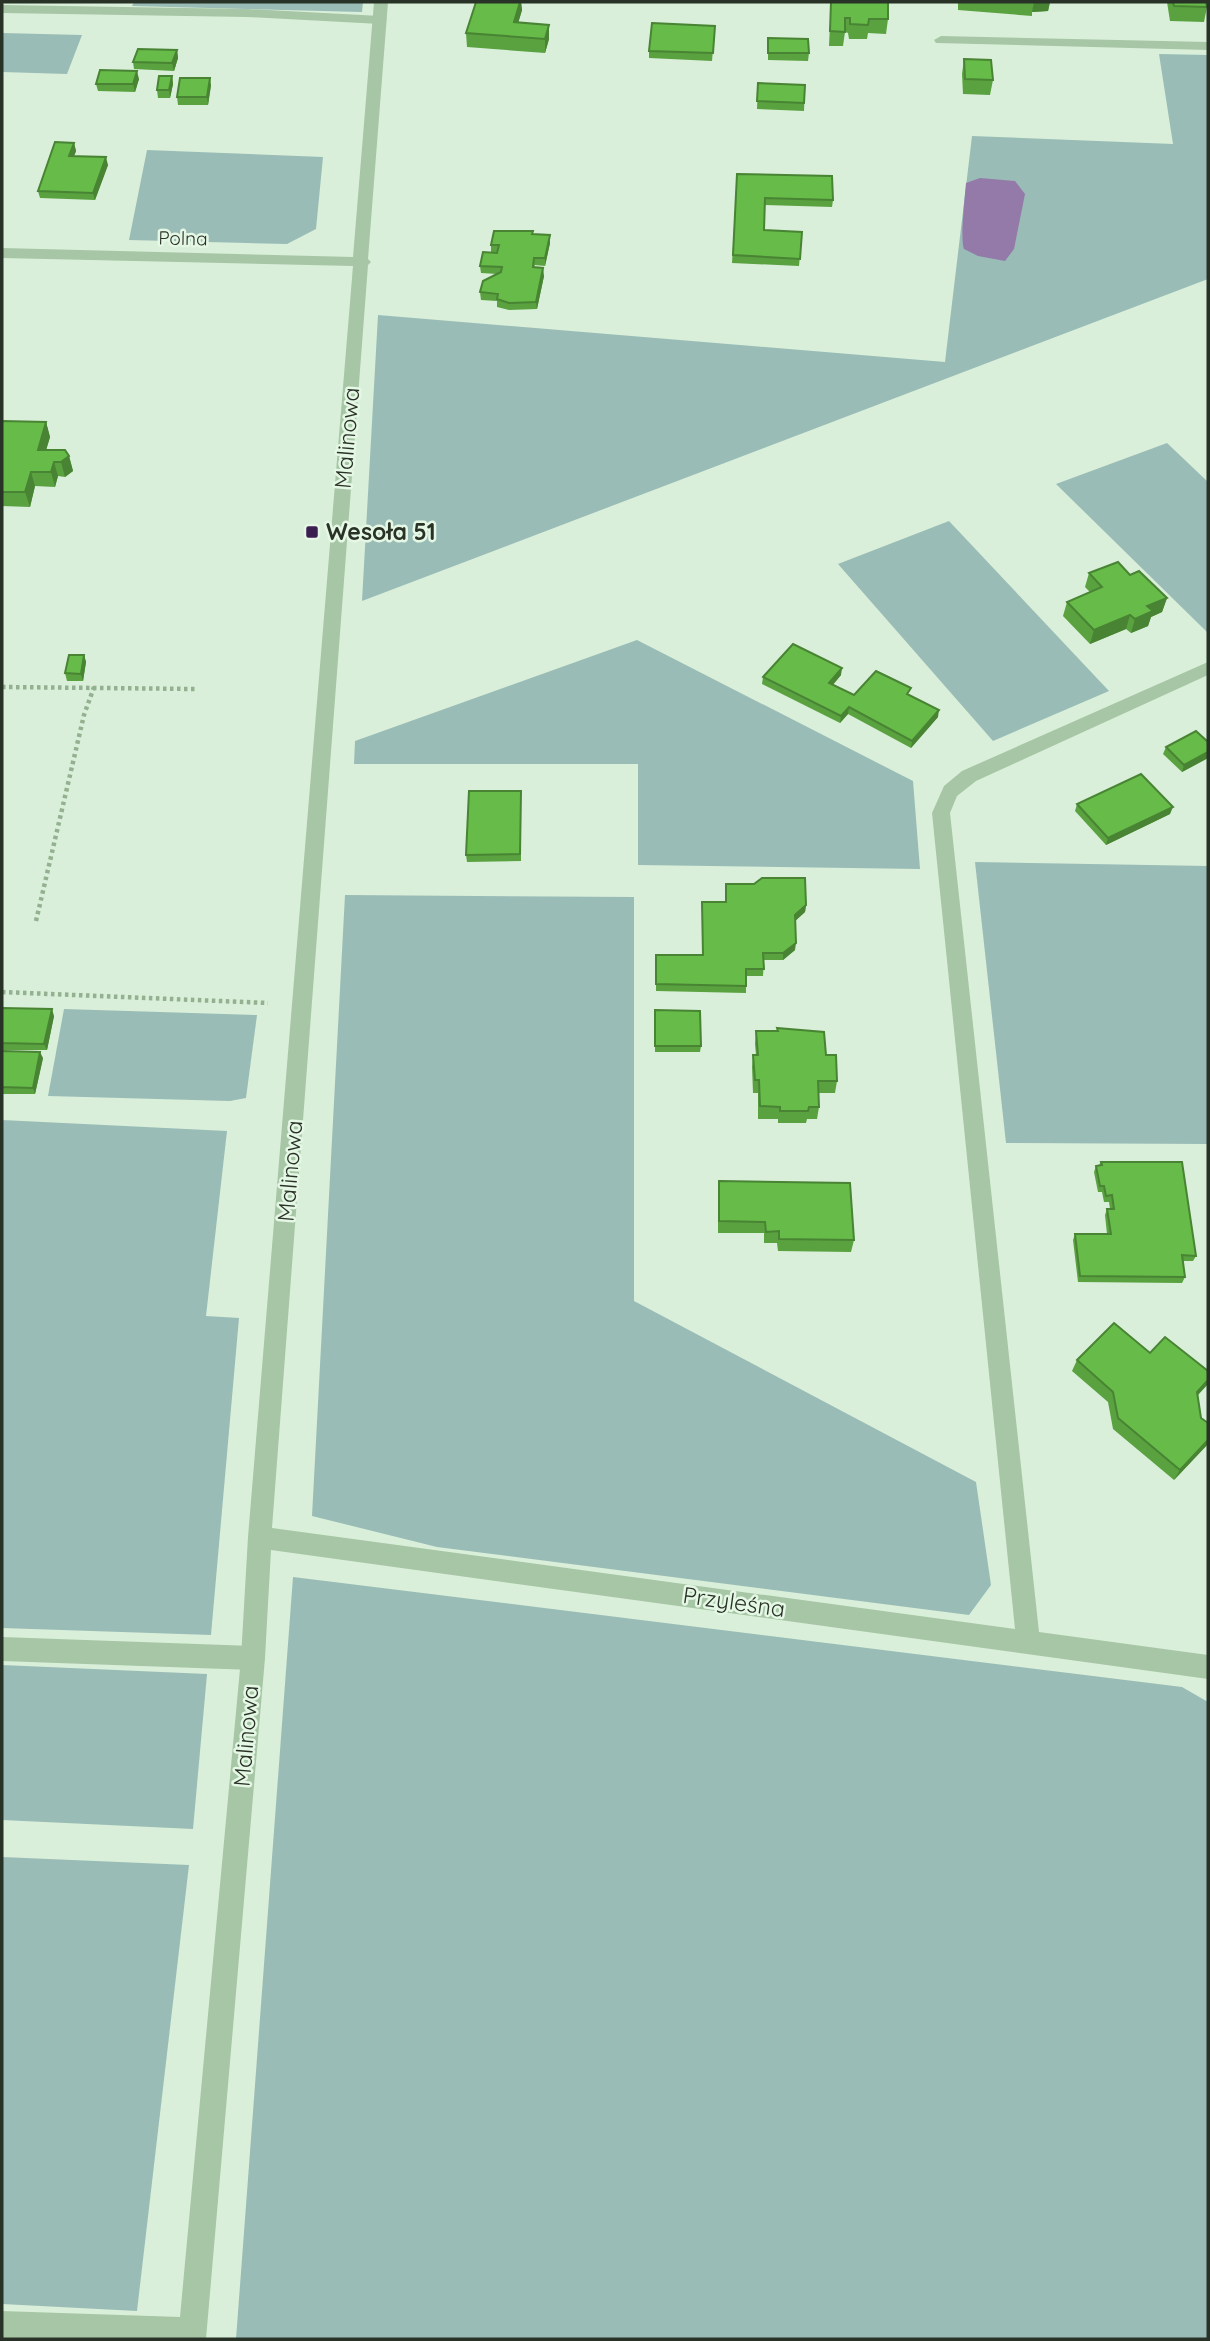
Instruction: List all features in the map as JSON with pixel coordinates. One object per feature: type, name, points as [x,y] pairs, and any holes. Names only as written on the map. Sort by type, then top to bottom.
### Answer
[{"type":"street","name":"Malinowa","points":[[193,2336],[253,1658],[260,1537],[304,1005],[330,640],[363,262],[381,2]]},
{"type":"street","points":[[2,9],[247,13],[380,20]]},
{"type":"street","points":[[941,40],[1208,46]]},
{"type":"street","name":"Polna","points":[[2,253],[363,262]]},
{"type":"street","points":[[1028,1643],[941,813],[945,796],[953,786],[969,776],[1208,668]]},
{"type":"street","name":"Przyleśna","points":[[260,1537],[1208,1667]]},
{"type":"street","points":[[2,1649],[253,1658]]},
{"type":"street","points":[[2,2325],[193,2336]]},
{"type":"path","points":[[2,687],[196,689]]},
{"type":"path","points":[[36,921],[84,715],[94,687]]},
{"type":"path","points":[[2,992],[304,1005]]},
{"type":"shaded area","points":[[134,2],[363,2],[362,12],[132,6]]},
{"type":"shaded area","points":[[2,33],[82,35],[67,74],[2,72]]},
{"type":"shaded area","points":[[1159,54],[1208,55],[1208,279],[362,601],[378,315],[945,362],[972,136],[1173,144]]},
{"type":"shaded area","points":[[147,150],[323,157],[316,229],[287,244],[129,240]]},
{"type":"shaded area","points":[[980,178],[1015,181],[1025,194],[1014,249],[1005,261],[978,256],[964,249],[966,183]]},
{"type":"shaded area","points":[[1167,443],[1208,482],[1208,633],[1056,484]]},
{"type":"shaded area","points":[[949,521],[1109,691],[993,741],[838,564]]},
{"type":"shaded area","points":[[637,640],[913,781],[920,869],[638,865],[638,764],[354,764],[355,741]]},
{"type":"shaded area","points":[[975,862],[1208,866],[1208,1144],[1006,1143]]},
{"type":"shaded area","points":[[345,895],[634,897],[634,1301],[976,1482],[991,1585],[969,1615],[437,1547],[312,1516]]},
{"type":"shaded area","points":[[64,1009],[257,1015],[246,1098],[230,1101],[48,1096]]},
{"type":"shaded area","points":[[2,1120],[227,1131],[206,1316],[239,1318],[211,1635],[2,1628]]},
{"type":"shaded area","points":[[293,1577],[1182,1687],[1208,1702],[1208,2339],[236,2339]]},
{"type":"shaded area","points":[[2,1665],[207,1674],[193,1829],[2,1820]]},
{"type":"shaded area","points":[[2,1857],[189,1865],[137,2311],[2,2304]]},
{"type":"building","points":[[476,2],[520,2],[514,22],[549,25],[545,39],[466,33]]},
{"type":"building","points":[[831,2],[888,2],[888,19],[869,19],[868,25],[850,24],[850,18],[845,18],[845,32],[830,31]]},
{"type":"building","points":[[1173,2],[1206,2],[1207,7],[1174,6]]},
{"type":"building","points":[[652,23],[715,26],[713,53],[649,51]]},
{"type":"building","points":[[768,38],[808,39],[809,53],[768,53]]},
{"type":"building","points":[[138,49],[177,50],[172,63],[133,62]]},
{"type":"building","points":[[964,59],[991,60],[993,80],[965,79]]},
{"type":"building","points":[[100,70],[137,71],[133,84],[96,84]]},
{"type":"building","points":[[159,76],[172,76],[169,90],[157,90]]},
{"type":"building","points":[[180,78],[210,78],[207,97],[177,97]]},
{"type":"building","points":[[758,83],[805,85],[804,103],[757,101]]},
{"type":"building","points":[[55,142],[74,143],[69,156],[106,157],[93,193],[38,191]]},
{"type":"building","points":[[737,174],[832,176],[833,200],[765,198],[764,230],[802,232],[800,259],[733,255]]},
{"type":"building","points":[[494,231],[533,231],[532,234],[550,235],[545,258],[534,258],[533,267],[543,268],[536,302],[509,303],[497,299],[498,294],[480,292],[483,281],[501,272],[502,267],[480,266],[483,252],[497,253],[499,245],[491,245]]},
{"type":"building","points":[[2,421],[46,422],[38,450],[65,450],[69,456],[61,462],[54,462],[51,472],[31,472],[25,492],[2,492]]},
{"type":"building","points":[[1118,562],[1130,575],[1139,571],[1167,598],[1147,606],[1153,611],[1135,619],[1130,615],[1094,630],[1067,602],[1102,587],[1089,573]]},
{"type":"building","points":[[793,644],[842,668],[829,683],[854,695],[876,671],[911,688],[907,694],[939,710],[912,741],[849,707],[841,716],[763,677]]},
{"type":"building","points":[[69,655],[84,655],[81,674],[65,673]]},
{"type":"building","points":[[1196,731],[1208,742],[1208,752],[1184,765],[1166,747]]},
{"type":"building","points":[[1141,774],[1173,807],[1108,838],[1077,804]]},
{"type":"building","points":[[469,791],[521,791],[520,854],[466,855]]},
{"type":"building","points":[[762,878],[805,878],[806,905],[795,915],[796,943],[783,953],[763,953],[764,969],[746,969],[746,986],[656,984],[656,955],[703,955],[702,902],[726,902],[726,884],[754,884]]},
{"type":"building","points":[[2,1008],[52,1009],[44,1044],[2,1043]]},
{"type":"building","points":[[655,1010],[700,1011],[701,1046],[655,1046]]},
{"type":"building","points":[[777,1028],[824,1032],[826,1055],[836,1055],[837,1081],[818,1081],[819,1107],[809,1107],[808,1111],[780,1111],[780,1107],[760,1106],[759,1080],[755,1080],[753,1055],[758,1055],[756,1031],[778,1031]]},
{"type":"building","points":[[2,1051],[40,1052],[33,1088],[2,1087]]},
{"type":"building","points":[[1101,1162],[1182,1162],[1196,1256],[1182,1255],[1185,1277],[1080,1276],[1075,1234],[1111,1234],[1107,1209],[1114,1209],[1112,1195],[1106,1196],[1104,1186],[1100,1186],[1096,1166],[1102,1165]]},
{"type":"building","points":[[719,1181],[850,1183],[854,1240],[779,1239],[779,1231],[766,1232],[765,1222],[719,1221]]},
{"type":"building","points":[[1114,1323],[1150,1353],[1165,1337],[1208,1371],[1208,1380],[1197,1392],[1201,1418],[1208,1423],[1208,1440],[1180,1470],[1118,1418],[1113,1392],[1077,1360]]},
{"type":"place","name":"Wesoła 51","points":[[312,532]]}]
